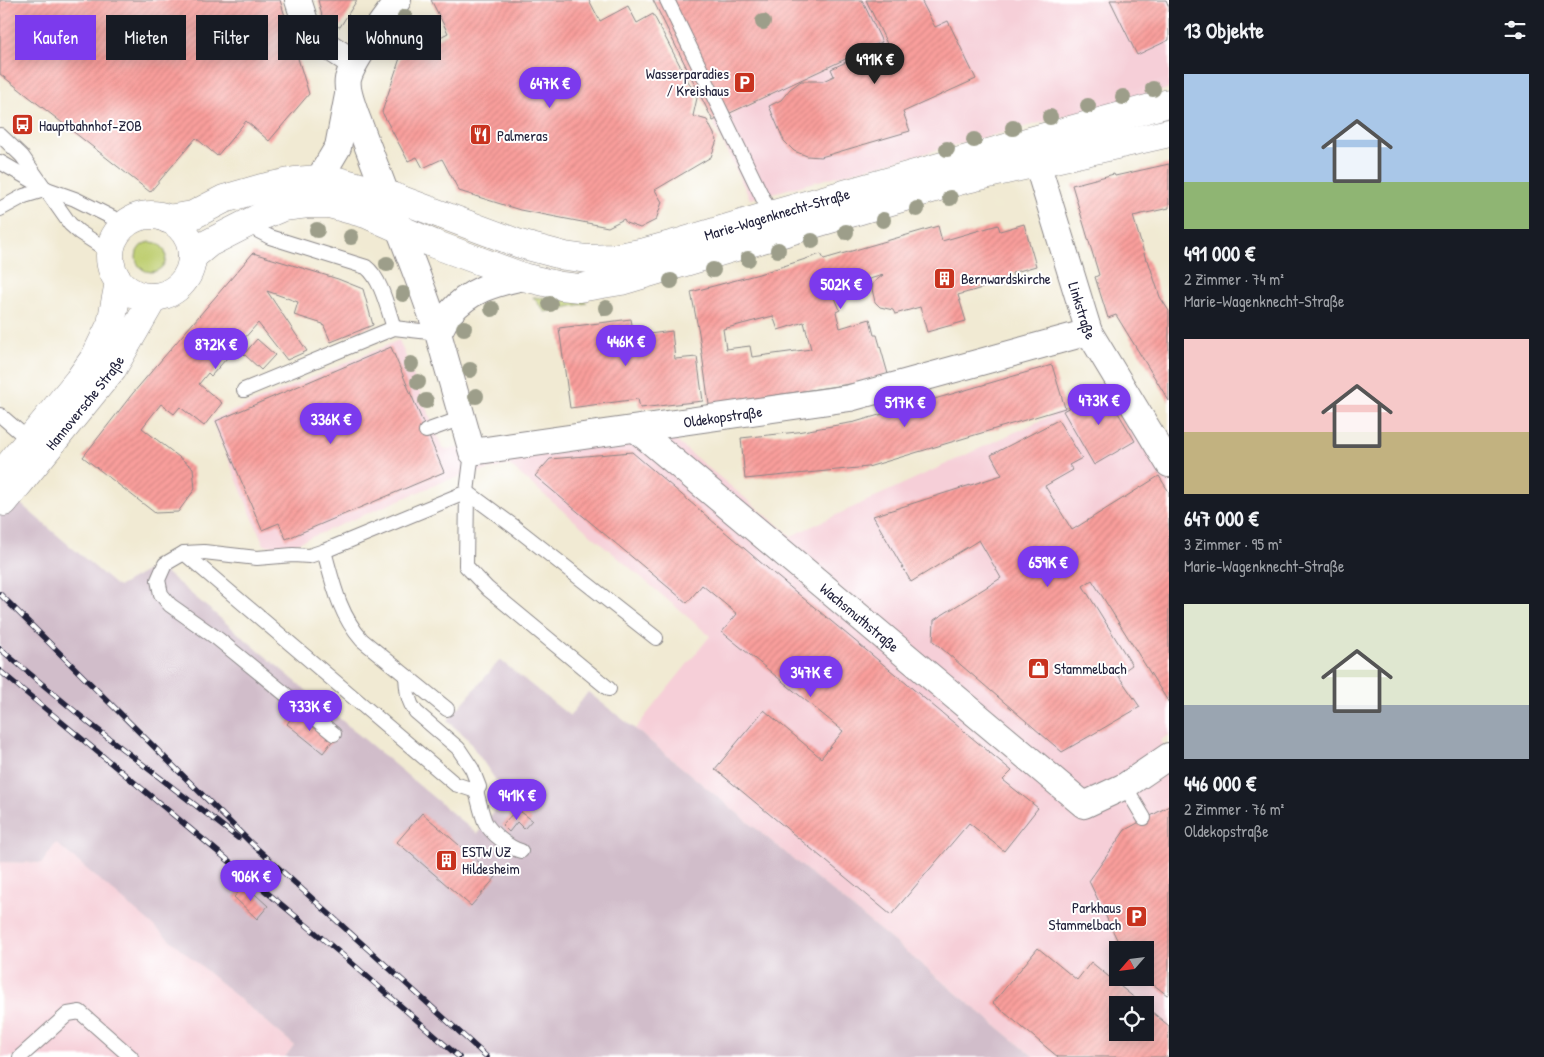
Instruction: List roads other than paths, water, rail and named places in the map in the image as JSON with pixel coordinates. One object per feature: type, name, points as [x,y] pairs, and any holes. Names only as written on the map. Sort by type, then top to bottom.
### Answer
[{"type":"street","points":[[298,0],[309,34],[354,63]]},
{"type":"street","points":[[398,0],[354,63],[348,80],[349,92],[355,113],[400,228],[438,333],[472,452]]},
{"type":"street","points":[[319,179],[338,148],[349,92]]},
{"type":"street","name":"Marie-Wagenknecht-Straße","points":[[400,228],[434,244],[523,278],[579,288],[597,286],[621,281],[962,180],[1033,152],[1169,104]]},
{"type":"street","name":"Marie-Wagenknecht-Straße","points":[[386,194],[520,244],[565,256],[587,259],[613,258],[645,252],[771,215],[1033,152],[1169,133]]},
{"type":"street","name":"Linkstraße","points":[[1033,152],[1089,332],[1169,464]]},
{"type":"street","points":[[168,218],[188,238],[192,257],[189,270],[182,282],[167,294],[154,297],[137,295],[127,290],[119,282],[111,266],[110,252],[114,237],[125,224],[135,218],[146,215],[168,218],[193,215],[224,200],[262,188],[295,181],[319,179],[338,181],[386,194]]},
{"type":"street","points":[[366,214],[375,210],[382,203],[386,194]]},
{"type":"street","points":[[192,257],[209,243],[283,207],[329,204],[366,214],[400,228]]},
{"type":"street","points":[[415,268],[434,244],[463,222]]},
{"type":"street","points":[[438,333],[450,313],[481,288],[499,282],[523,278]]},
{"type":"street","name":"Hannoversche Straße","points":[[0,476],[78,381],[103,342],[111,324],[119,282]]},
{"type":"street","name":"Hannoversche Straße","points":[[4,502],[113,368],[154,297]]},
{"type":"street","name":"Oldekopstraße","points":[[472,452],[637,430],[850,398],[1089,332]]},
{"type":"street","name":"Wachsmuthstraße","points":[[637,430],[1084,805],[1125,786]]},
{"type":"street","points":[[1125,786],[1169,756]]},
{"type":"lane","points":[[667,0],[771,215],[747,243]]},
{"type":"lane","points":[[0,135],[22,156],[74,228],[110,252]]},
{"type":"lane","points":[[0,162],[46,190],[75,199],[125,224]]},
{"type":"lane","points":[[0,208],[24,196],[46,190]]},
{"type":"lane","points":[[245,224],[270,237],[366,266],[374,274],[394,328]]},
{"type":"lane","points":[[244,390],[394,328],[438,333]]},
{"type":"lane","points":[[0,415],[29,440]]},
{"type":"lane","points":[[426,431],[462,418]]},
{"type":"lane","points":[[472,452],[467,492],[466,566],[488,589],[609,689]]},
{"type":"lane","points":[[334,734],[218,639],[170,605],[161,594],[158,580],[162,569],[170,560],[184,553],[204,552],[257,558],[293,555],[309,556],[467,492]]},
{"type":"lane","points":[[467,492],[656,638]]},
{"type":"lane","points":[[324,551],[338,600],[349,623],[362,640],[447,709]]},
{"type":"lane","points":[[184,553],[455,784],[476,791]]},
{"type":"lane","points":[[406,676],[407,692],[411,706],[458,748],[472,769],[479,787],[476,791],[486,823],[512,849],[521,851]]},
{"type":"lane","points":[[1125,786],[1144,818]]},
{"type":"lane","points":[[20,1057],[68,1014],[80,1012],[131,1057]]},
{"type":"railway","points":[[0,594],[251,843],[487,1057]]},
{"type":"railway","points":[[0,649],[89,723],[238,838]]},
{"type":"railway","points":[[0,671],[346,958],[459,1057]]},
{"type":"place","name":"Wasserparadies / Kreishaus","points":[[745,82]]},
{"type":"place","name":"Hauptbahnhof-ZOB","points":[[23,125]]},
{"type":"place","name":"Palmeras","points":[[481,135]]},
{"type":"place","name":"Bernwardskirche","points":[[945,278]]},
{"type":"place","name":"Stammelbach","points":[[1038,668]]},
{"type":"place","name":"ESTW UZ Hildesheim","points":[[446,860]]},
{"type":"place","name":"Parkhaus Stammelbach","points":[[1137,916]]}]
